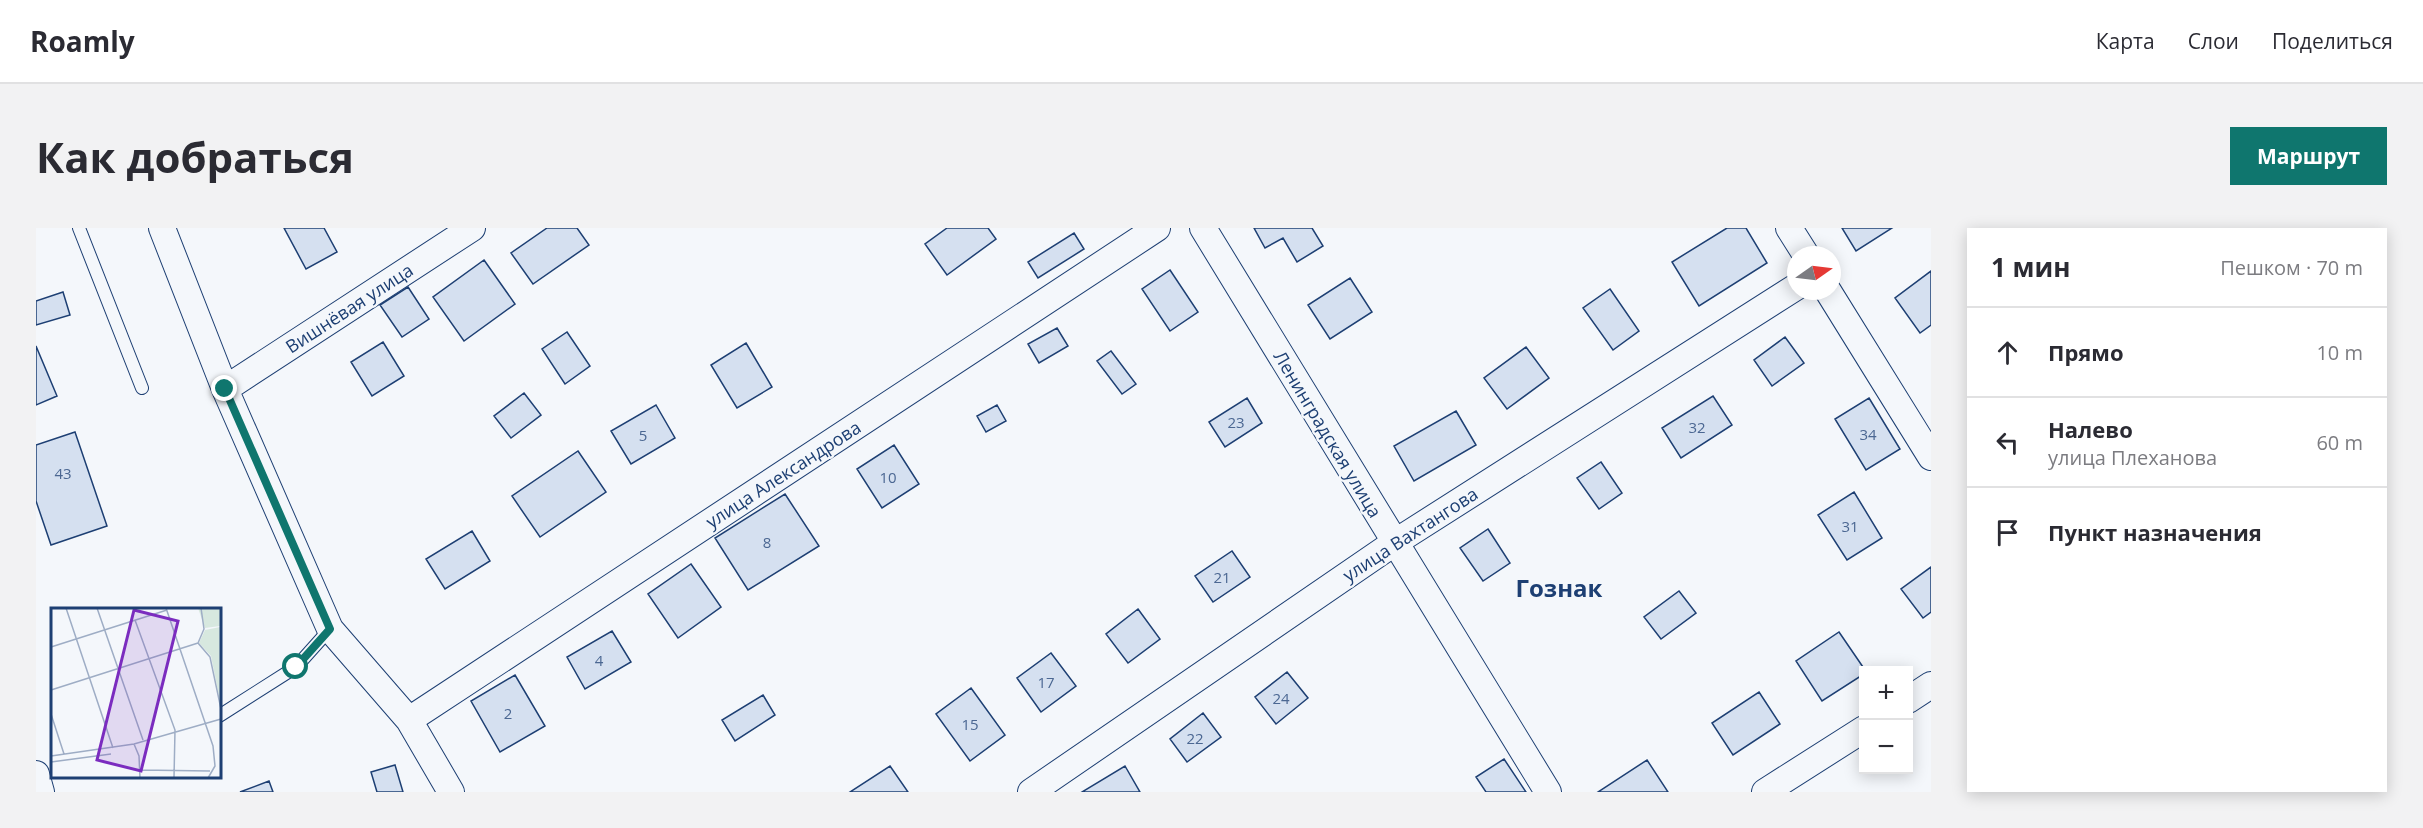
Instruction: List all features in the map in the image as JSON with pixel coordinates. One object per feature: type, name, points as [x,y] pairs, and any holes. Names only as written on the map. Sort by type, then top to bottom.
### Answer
[{"type":"street","points":[[162,228],[225,389],[330,629],[409,720],[451,792]]},
{"type":"street","name":"Вишнёвая улица","points":[[225,389],[472,228]]},
{"type":"street","name":"улица Александрова","points":[[409,720],[1157,228]]},
{"type":"street","name":"Ленинградская улица","points":[[1203,228],[1548,792]]},
{"type":"street","points":[[1789,228],[1800,246]]},
{"type":"street","name":"улица Вахтангова","points":[[1031,792],[1394,543],[1787,293]]},
{"type":"street","points":[[1834,300],[1931,457]]},
{"type":"street","points":[[1913,697],[1931,685]]},
{"type":"street","points":[[1765,792],[1859,732]]},
{"type":"lane","points":[[79,228],[142,388]]},
{"type":"lane","points":[[220,715],[296,667],[330,629]]},
{"type":"building","points":[[284,228],[324,228],[337,252],[306,269]]},
{"type":"building","points":[[547,228],[577,228],[589,245],[533,284],[511,253]]},
{"type":"building","points":[[947,228],[988,228],[996,239],[947,275],[925,244]]},
{"type":"building","points":[[1254,228],[1312,228],[1323,246],[1297,262],[1283,238],[1265,248]]},
{"type":"building","points":[[1727,228],[1746,228],[1767,263],[1699,306],[1672,262]]},
{"type":"building","points":[[1842,228],[1892,228],[1856,251]]},
{"type":"building","points":[[1074,233],[1084,249],[1038,278],[1028,262]]},
{"type":"building","points":[[484,260],[515,304],[464,341],[433,297]]},
{"type":"building","points":[[1170,270],[1198,312],[1170,331],[1142,289]]},
{"type":"building","points":[[1931,271],[1931,325],[1920,333],[1895,298]]},
{"type":"building","points":[[1350,278],[1372,312],[1330,339],[1308,305]]},
{"type":"building","points":[[408,287],[429,319],[402,337],[380,305]]},
{"type":"building","points":[[1610,289],[1639,331],[1613,350],[1583,308]]},
{"type":"building","points":[[63,292],[70,315],[36,325],[36,301]]},
{"type":"building","points":[[1057,328],[1068,346],[1039,363],[1028,344]]},
{"type":"building","points":[[567,332],[590,366],[565,384],[542,349]]},
{"type":"building","points":[[1785,337],[1804,363],[1772,386],[1754,360]]},
{"type":"building","points":[[383,342],[404,376],[372,396],[351,362]]},
{"type":"building","points":[[746,343],[772,387],[737,408],[711,365]]},
{"type":"building","points":[[36,346],[57,396],[36,405]]},
{"type":"building","points":[[1526,347],[1549,378],[1507,409],[1484,378]]},
{"type":"building","points":[[1111,351],[1136,384],[1122,394],[1097,361]]},
{"type":"building","points":[[524,393],[541,415],[511,438],[494,416]]},
{"type":"building","points":[[1713,396],[1732,425],[1681,458],[1662,428]]},
{"type":"building","points":[[1247,398],[1262,423],[1225,447],[1209,422]]},
{"type":"building","points":[[1869,398],[1900,449],[1866,470],[1835,419]]},
{"type":"building","points":[[656,405],[675,438],[631,464],[611,431]]},
{"type":"building","points":[[997,405],[1006,421],[986,432],[977,416]]},
{"type":"building","points":[[1456,411],[1476,445],[1414,481],[1394,446]]},
{"type":"building","points":[[75,432],[107,526],[51,545],[36,501],[36,445]]},
{"type":"building","points":[[894,445],[919,484],[882,508],[857,469]]},
{"type":"building","points":[[578,451],[606,492],[540,537],[512,496]]},
{"type":"building","points":[[1601,462],[1622,493],[1599,509],[1577,478]]},
{"type":"building","points":[[1854,492],[1882,538],[1847,560],[1818,515]]},
{"type":"building","points":[[785,494],[819,546],[748,590],[715,538]]},
{"type":"building","points":[[1488,529],[1510,563],[1483,581],[1460,548]]},
{"type":"building","points":[[472,531],[490,561],[445,589],[426,559]]},
{"type":"building","points":[[1232,551],[1250,577],[1213,602],[1195,576]]},
{"type":"building","points":[[691,564],[721,607],[678,638],[648,594]]},
{"type":"building","points":[[1931,567],[1931,612],[1923,618],[1901,589]]},
{"type":"building","points":[[1679,591],[1696,613],[1661,639],[1644,617]]},
{"type":"building","points":[[1138,609],[1160,639],[1128,663],[1106,634]]},
{"type":"building","points":[[612,631],[631,662],[585,689],[567,657]]},
{"type":"building","points":[[1839,632],[1862,666],[1859,666],[1859,677],[1822,701],[1796,661]]},
{"type":"building","points":[[1051,653],[1076,686],[1041,712],[1017,678]]},
{"type":"building","points":[[1287,672],[1308,698],[1276,724],[1255,697]]},
{"type":"building","points":[[515,675],[545,726],[500,752],[471,701]]},
{"type":"building","points":[[971,688],[1005,735],[970,761],[936,714]]},
{"type":"building","points":[[1759,692],[1780,724],[1733,755],[1712,723]]},
{"type":"building","points":[[763,695],[775,715],[735,741],[722,720]]},
{"type":"building","points":[[1203,713],[1221,737],[1187,762],[1170,739]]},
{"type":"building","points":[[1504,759],[1526,792],[1486,792],[1476,777]]},
{"type":"building","points":[[1647,760],[1668,792],[1598,792]]},
{"type":"building","points":[[395,765],[403,792],[377,792],[371,772]]},
{"type":"building","points":[[890,766],[908,792],[850,792]]},
{"type":"building","points":[[1125,766],[1140,792],[1082,792]]},
{"type":"building","points":[[269,781],[273,792],[240,792]]},
{"type":"district","name":"Гознак","points":[[1559,587]]},
{"type":"route","points":[[225,389],[330,629],[296,667]]}]
